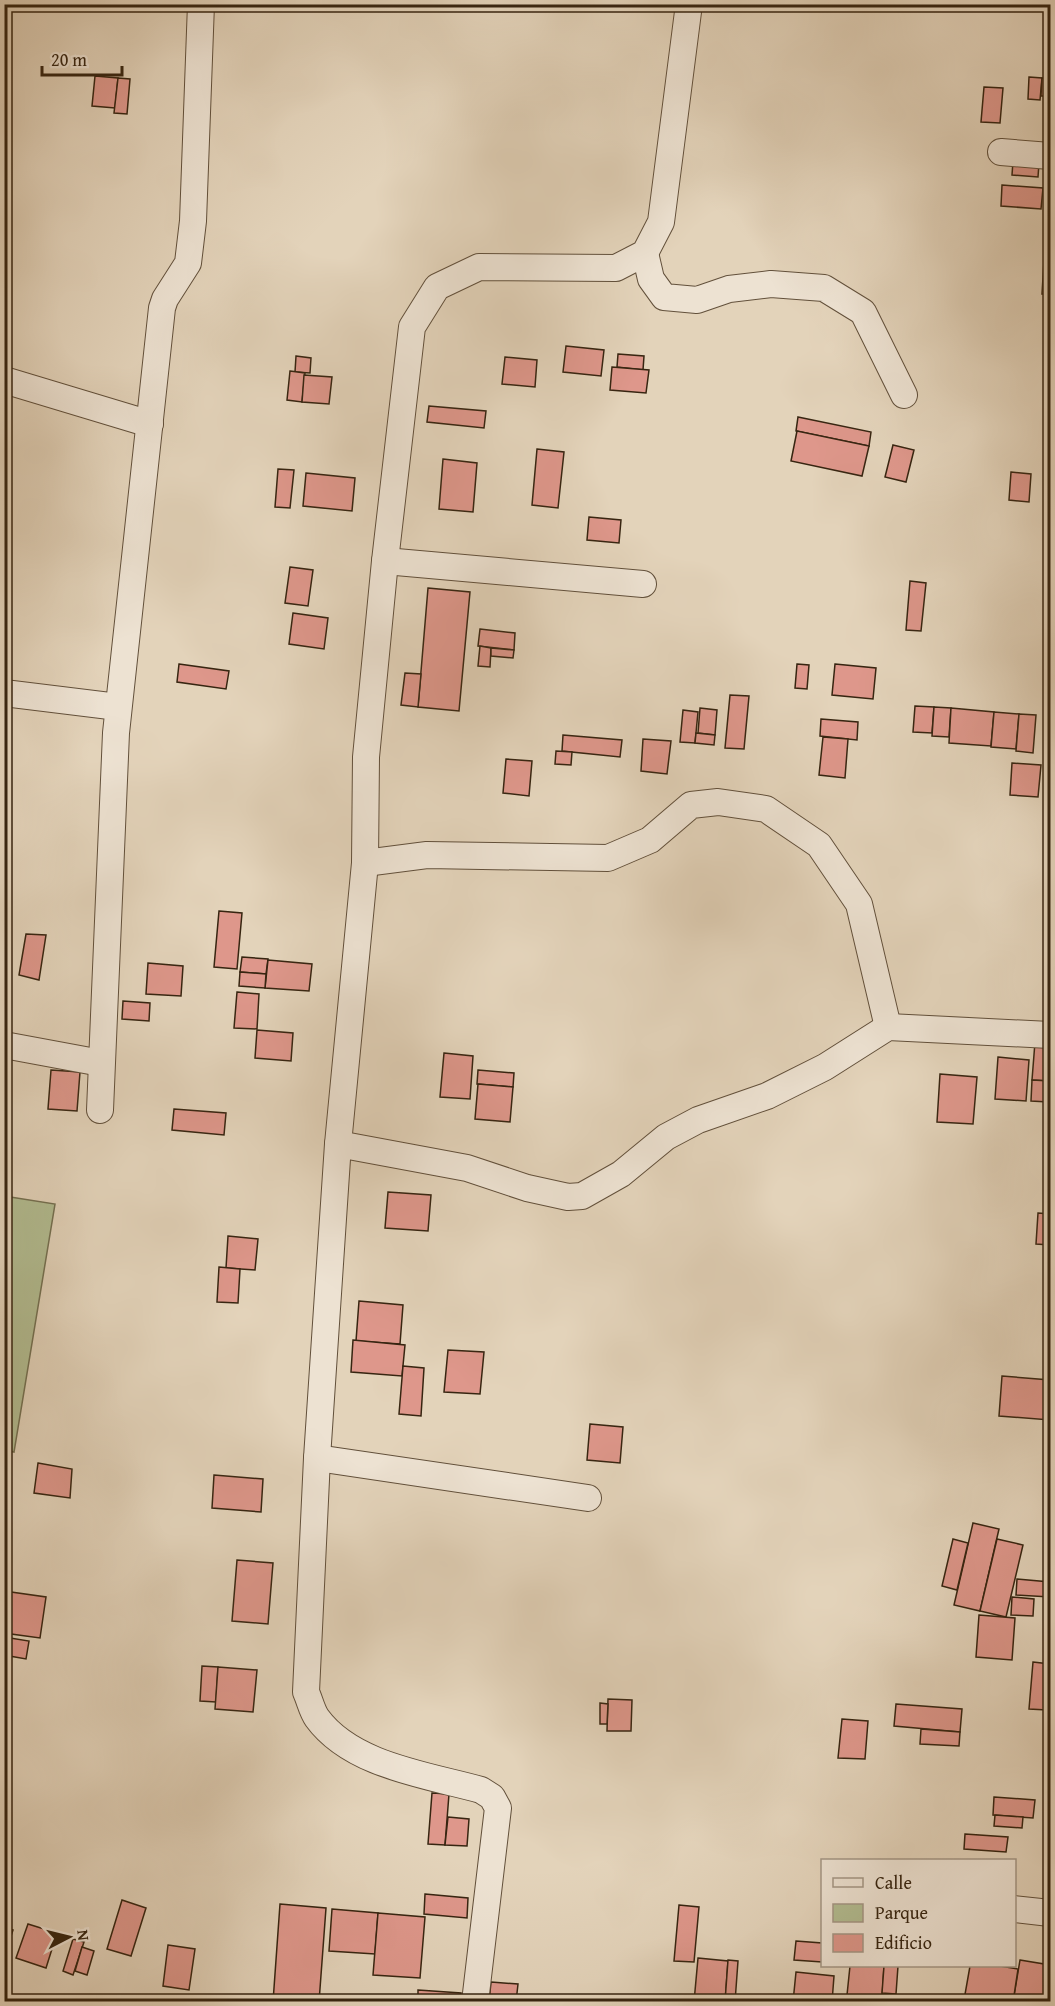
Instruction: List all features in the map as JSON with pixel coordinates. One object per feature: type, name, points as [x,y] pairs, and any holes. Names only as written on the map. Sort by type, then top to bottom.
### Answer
[{"type":"street","points":[[100,1110],[118,707],[162,308],[165,299],[188,263],[189,256],[193,221],[201,4]]},
{"type":"street","points":[[475,2001],[498,1808],[492,1797],[481,1790],[364,1756],[344,1745],[316,1717],[306,1692],[317,1458],[338,1144],[365,863],[366,757],[385,561],[412,327],[437,287],[479,267],[616,268],[645,253],[661,222],[688,4]]},
{"type":"street","points":[[1000,152],[1050,156]]},
{"type":"street","points":[[645,253],[651,279],[664,297],[697,300],[729,289],[771,284],[824,288],[863,312],[904,395]]},
{"type":"street","points":[[4,380],[150,424]]},
{"type":"street","points":[[385,561],[643,584]]},
{"type":"street","points":[[4,693],[118,707]]},
{"type":"street","points":[[365,863],[427,855],[608,858],[650,840],[691,806],[718,802],[766,809],[819,844],[859,904],[888,1027]]},
{"type":"street","points":[[338,1144],[467,1168],[527,1188],[568,1197],[582,1196],[621,1174],[666,1137],[698,1120],[767,1096],[825,1067],[888,1027],[1050,1035]]},
{"type":"street","points":[[4,1045],[101,1063]]},
{"type":"street","points":[[317,1458],[588,1498]]},
{"type":"street","points":[[1016,1909],[1050,1913]]},
{"type":"green space","points":[[4,1196],[55,1204],[14,1452],[4,1450]]},
{"type":"building","points":[[95,76],[118,78],[115,108],[92,106]]},
{"type":"building","points":[[1029,77],[1042,78],[1040,100],[1028,99]]},
{"type":"building","points":[[118,78],[130,79],[127,114],[114,113]]},
{"type":"building","points":[[1042,78],[1050,79],[1050,96],[1041,96]]},
{"type":"building","points":[[984,87],[1003,88],[1000,123],[981,122]]},
{"type":"building","points":[[1013,161],[1039,163],[1038,177],[1012,175]]},
{"type":"building","points":[[1002,185],[1043,188],[1041,209],[1001,206]]},
{"type":"building","points":[[1044,261],[1050,262],[1050,294],[1042,294]]},
{"type":"building","points":[[566,346],[604,350],[601,376],[563,372]]},
{"type":"building","points":[[618,354],[644,356],[643,370],[617,367]]},
{"type":"building","points":[[296,356],[311,358],[310,373],[295,372]]},
{"type":"building","points":[[505,357],[537,360],[535,387],[502,384]]},
{"type":"building","points":[[612,367],[649,370],[646,393],[610,390]]},
{"type":"building","points":[[290,371],[305,373],[302,402],[287,400]]},
{"type":"building","points":[[304,375],[332,377],[329,404],[302,402]]},
{"type":"building","points":[[429,406],[486,411],[484,428],[427,422]]},
{"type":"building","points":[[798,417],[871,432],[869,446],[796,431]]},
{"type":"building","points":[[797,431],[869,446],[862,476],[791,461]]},
{"type":"building","points":[[893,445],[914,450],[906,482],[885,477]]},
{"type":"building","points":[[537,449],[564,452],[558,508],[532,505]]},
{"type":"building","points":[[443,459],[477,463],[473,512],[439,509]]},
{"type":"building","points":[[278,469],[294,470],[290,508],[275,507]]},
{"type":"building","points":[[1011,472],[1031,474],[1029,502],[1009,500]]},
{"type":"building","points":[[306,473],[355,478],[352,511],[303,506]]},
{"type":"building","points":[[589,517],[621,520],[619,543],[587,540]]},
{"type":"building","points":[[290,567],[313,570],[308,606],[285,603]]},
{"type":"building","points":[[910,581],[926,583],[921,631],[906,630]]},
{"type":"building","points":[[428,588],[470,592],[459,711],[418,707]]},
{"type":"building","points":[[293,613],[328,618],[324,649],[289,644]]},
{"type":"building","points":[[480,629],[515,633],[514,650],[478,646]]},
{"type":"building","points":[[480,646],[491,648],[490,667],[478,666]]},
{"type":"building","points":[[491,648],[514,650],[513,658],[491,656]]},
{"type":"building","points":[[179,664],[229,671],[226,689],[177,682]]},
{"type":"building","points":[[797,664],[809,665],[807,689],[795,688]]},
{"type":"building","points":[[835,664],[876,668],[873,699],[832,695]]},
{"type":"building","points":[[405,673],[421,674],[418,707],[401,705]]},
{"type":"building","points":[[730,695],[749,696],[744,749],[725,748]]},
{"type":"building","points":[[915,706],[934,707],[932,733],[913,732]]},
{"type":"building","points":[[934,707],[951,708],[949,737],[932,736]]},
{"type":"building","points":[[700,708],[717,710],[715,735],[698,733]]},
{"type":"building","points":[[951,708],[994,712],[991,746],[949,743]]},
{"type":"building","points":[[683,710],[698,712],[695,743],[680,742]]},
{"type":"building","points":[[994,712],[1019,714],[1016,749],[991,747]]},
{"type":"building","points":[[1019,714],[1036,715],[1033,753],[1016,751]]},
{"type":"building","points":[[821,719],[858,722],[857,740],[820,736]]},
{"type":"building","points":[[696,733],[715,735],[714,745],[695,743]]},
{"type":"building","points":[[563,735],[622,740],[620,757],[562,751]]},
{"type":"building","points":[[823,737],[848,739],[845,778],[819,775]]},
{"type":"building","points":[[643,739],[671,741],[667,774],[641,771]]},
{"type":"building","points":[[556,751],[572,752],[571,765],[555,764]]},
{"type":"building","points":[[506,759],[532,761],[529,796],[503,793]]},
{"type":"building","points":[[1012,763],[1041,765],[1038,797],[1010,795]]},
{"type":"building","points":[[219,911],[242,913],[237,969],[214,967]]},
{"type":"building","points":[[26,934],[46,935],[39,980],[19,975]]},
{"type":"building","points":[[242,957],[268,959],[266,974],[240,972]]},
{"type":"building","points":[[268,960],[312,964],[309,991],[265,988]]},
{"type":"building","points":[[148,963],[183,966],[181,996],[146,994]]},
{"type":"building","points":[[240,972],[266,974],[265,988],[239,986]]},
{"type":"building","points":[[237,992],[259,994],[257,1029],[234,1028]]},
{"type":"building","points":[[123,1001],[150,1003],[149,1021],[122,1019]]},
{"type":"building","points":[[257,1030],[293,1033],[291,1061],[255,1058]]},
{"type":"building","points":[[1035,1042],[1050,1043],[1049,1081],[1032,1080]]},
{"type":"building","points":[[444,1053],[473,1056],[470,1099],[440,1097]]},
{"type":"building","points":[[998,1057],[1029,1060],[1026,1101],[995,1099]]},
{"type":"building","points":[[51,1070],[80,1072],[77,1111],[48,1109]]},
{"type":"building","points":[[478,1070],[514,1073],[513,1087],[477,1084]]},
{"type":"building","points":[[940,1074],[977,1077],[973,1124],[937,1122]]},
{"type":"building","points":[[1032,1080],[1050,1081],[1048,1102],[1031,1101]]},
{"type":"building","points":[[478,1084],[513,1087],[510,1122],[475,1119]]},
{"type":"building","points":[[174,1109],[226,1113],[224,1135],[172,1130]]},
{"type":"building","points":[[388,1192],[431,1195],[428,1231],[385,1228]]},
{"type":"building","points":[[1038,1213],[1050,1214],[1050,1245],[1036,1244]]},
{"type":"building","points":[[228,1236],[258,1239],[255,1270],[226,1268]]},
{"type":"building","points":[[219,1267],[240,1269],[238,1303],[217,1302]]},
{"type":"building","points":[[359,1301],[403,1305],[400,1344],[356,1341]]},
{"type":"building","points":[[353,1340],[405,1345],[402,1376],[351,1372]]},
{"type":"building","points":[[448,1350],[484,1352],[480,1394],[444,1392]]},
{"type":"building","points":[[403,1366],[424,1368],[421,1416],[399,1414]]},
{"type":"building","points":[[1002,1376],[1050,1380],[1050,1420],[999,1416]]},
{"type":"building","points":[[590,1424],[623,1427],[620,1463],[587,1460]]},
{"type":"building","points":[[38,1463],[72,1469],[70,1498],[34,1493]]},
{"type":"building","points":[[214,1475],[263,1479],[261,1512],[212,1508]]},
{"type":"building","points":[[973,1523],[999,1529],[980,1611],[954,1605]]},
{"type":"building","points":[[953,1539],[968,1543],[957,1590],[942,1586]]},
{"type":"building","points":[[997,1539],[1023,1545],[1006,1617],[980,1611]]},
{"type":"building","points":[[237,1560],[273,1563],[268,1624],[232,1621]]},
{"type":"building","points":[[1017,1579],[1050,1582],[1050,1597],[1016,1595]]},
{"type":"building","points":[[4,1591],[46,1597],[40,1638],[4,1633]]},
{"type":"building","points":[[1012,1597],[1034,1599],[1033,1616],[1011,1615]]},
{"type":"building","points":[[979,1615],[1015,1618],[1012,1660],[976,1657]]},
{"type":"building","points":[[4,1637],[29,1641],[26,1659],[4,1655]]},
{"type":"building","points":[[1033,1662],[1050,1664],[1047,1710],[1029,1709]]},
{"type":"building","points":[[202,1666],[218,1667],[216,1702],[200,1701]]},
{"type":"building","points":[[218,1667],[257,1670],[253,1712],[215,1709]]},
{"type":"building","points":[[608,1699],[632,1700],[631,1731],[607,1731]]},
{"type":"building","points":[[600,1703],[608,1704],[607,1724],[600,1724]]},
{"type":"building","points":[[896,1704],[962,1709],[960,1732],[894,1726]]},
{"type":"building","points":[[842,1719],[868,1721],[865,1759],[838,1758]]},
{"type":"building","points":[[921,1729],[960,1732],[959,1746],[920,1744]]},
{"type":"building","points":[[432,1793],[449,1794],[445,1845],[428,1844]]},
{"type":"building","points":[[994,1797],[1035,1800],[1033,1818],[993,1815]]},
{"type":"building","points":[[995,1815],[1023,1817],[1022,1828],[994,1826]]},
{"type":"building","points":[[448,1817],[469,1819],[467,1846],[445,1845]]},
{"type":"building","points":[[965,1834],[1008,1837],[1006,1852],[964,1849]]},
{"type":"building","points":[[425,1894],[468,1898],[467,1918],[424,1914]]},
{"type":"building","points":[[122,1900],[146,1908],[131,1956],[107,1949]]},
{"type":"building","points":[[280,1904],[326,1908],[319,2002],[273,2002]]},
{"type":"building","points":[[679,1905],[699,1907],[694,1962],[674,1961]]},
{"type":"building","points":[[332,1909],[378,1913],[375,1954],[329,1951]]},
{"type":"building","points":[[378,1913],[425,1917],[420,1978],[373,1975]]},
{"type":"building","points":[[28,1924],[57,1933],[46,1968],[16,1958]]},
{"type":"building","points":[[4,1927],[13,1930],[4,1957]]},
{"type":"building","points":[[73,1939],[84,1942],[73,1975],[63,1971]]},
{"type":"building","points":[[796,1941],[821,1943],[821,1962],[794,1960]]},
{"type":"building","points":[[168,1945],[195,1949],[189,1990],[163,1986]]},
{"type":"building","points":[[82,1947],[94,1951],[87,1975],[75,1971]]},
{"type":"building","points":[[698,1958],[728,1961],[725,2002],[694,2002]]},
{"type":"building","points":[[728,1960],[738,1961],[735,2002],[725,2002]]},
{"type":"building","points":[[1020,1960],[1050,1965],[1050,2002],[1013,2002]]},
{"type":"building","points":[[850,1967],[884,1967],[882,1998],[847,1995]]},
{"type":"building","points":[[884,1967],[898,1967],[896,1994],[882,1993]]},
{"type":"building","points":[[970,1967],[1018,1969],[1013,2002],[964,2000]]},
{"type":"building","points":[[796,1972],[834,1976],[832,2002],[793,2002]]},
{"type":"building","points":[[491,1982],[518,1984],[516,2002],[489,2002]]},
{"type":"building","points":[[418,1990],[461,1993],[460,2002],[418,2002]]}]
